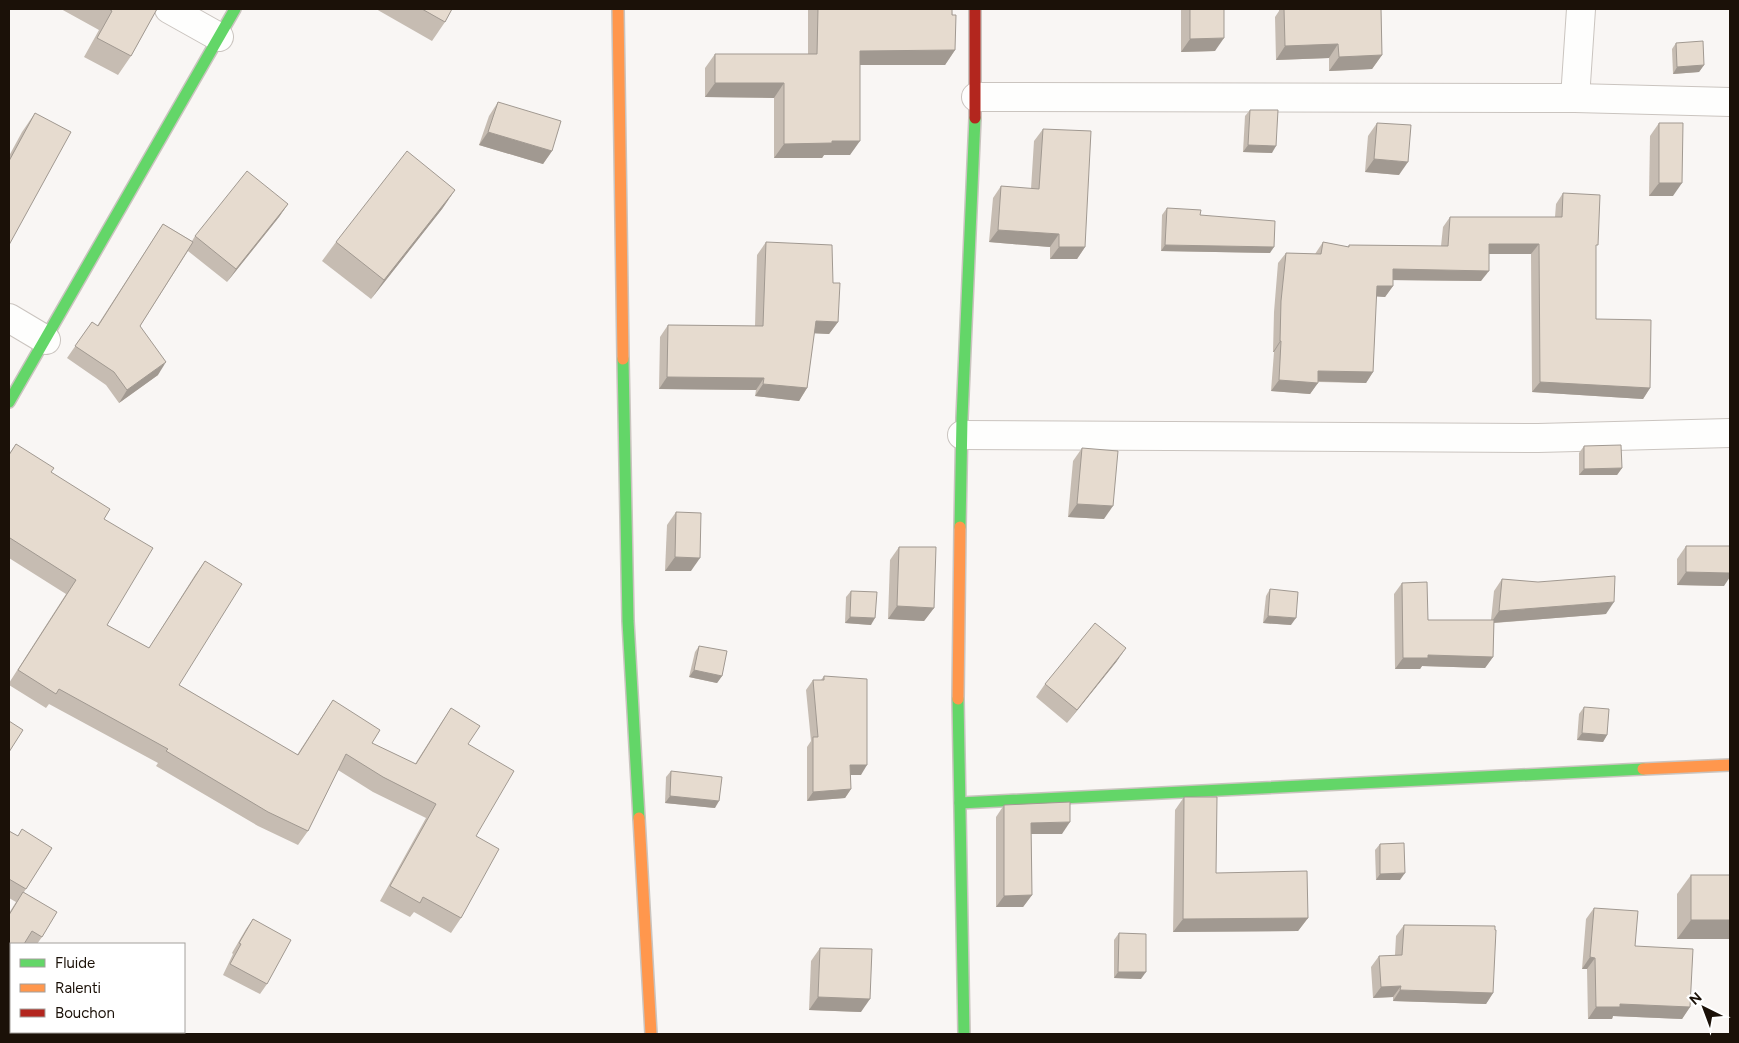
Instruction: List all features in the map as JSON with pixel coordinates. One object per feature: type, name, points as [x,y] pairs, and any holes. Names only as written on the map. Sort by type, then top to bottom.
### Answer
[{"type":"street","points":[[169,9],[218,38]]},
{"type":"street","points":[[9,402],[235,9]]},
{"type":"street","points":[[618,9],[620,226],[628,621],[651,1034]]},
{"type":"street","points":[[964,1034],[958,678],[962,435],[976,97],[974,9]]},
{"type":"street","points":[[1575,98],[1581,9]]},
{"type":"street","points":[[976,97],[1575,98],[1730,102]]},
{"type":"street","points":[[9,318],[46,340]]},
{"type":"street","points":[[962,435],[1538,438],[1730,433]]},
{"type":"street","points":[[960,803],[1730,765]]},
{"type":"building","points":[[109,9],[157,9],[131,56],[97,38],[112,11]]},
{"type":"building","points":[[422,9],[452,9],[445,22]]},
{"type":"building","points":[[818,9],[952,9],[952,15],[956,15],[955,50],[860,51],[860,141],[784,144],[784,83],[715,83],[715,54],[817,54]]},
{"type":"building","points":[[1190,9],[1224,9],[1224,38],[1190,39]]},
{"type":"building","points":[[1284,9],[1381,9],[1382,55],[1339,57],[1338,44],[1285,46]]},
{"type":"building","points":[[1703,41],[1704,65],[1677,67],[1676,43]]},
{"type":"building","points":[[498,102],[561,121],[552,151],[488,132]]},
{"type":"building","points":[[1250,110],[1278,110],[1276,146],[1248,145]]},
{"type":"building","points":[[35,113],[71,132],[9,245],[9,161]]},
{"type":"building","points":[[1377,123],[1411,125],[1408,162],[1374,159]]},
{"type":"building","points":[[1659,123],[1683,123],[1682,183],[1659,183]]},
{"type":"building","points":[[1043,129],[1091,131],[1085,247],[1059,247],[1059,234],[998,230],[1001,186],[1039,189]]},
{"type":"building","points":[[407,151],[455,190],[384,280],[336,242]]},
{"type":"building","points":[[247,171],[288,204],[236,269],[195,236]]},
{"type":"building","points":[[1563,193],[1600,195],[1598,245],[1596,245],[1596,319],[1651,320],[1650,388],[1540,382],[1539,244],[1489,244],[1489,271],[1393,269],[1393,286],[1377,286],[1373,372],[1318,371],[1318,383],[1279,380],[1281,301],[1286,253],[1321,254],[1323,242],[1349,247],[1349,245],[1448,246],[1450,217],[1562,217]]},
{"type":"building","points":[[1167,208],[1201,210],[1200,215],[1275,221],[1274,247],[1165,245]]},
{"type":"building","points":[[163,224],[193,242],[140,326],[166,362],[127,390],[114,372],[75,346],[92,322],[98,326]]},
{"type":"building","points":[[766,242],[832,245],[833,283],[840,283],[838,322],[816,321],[807,388],[763,384],[764,378],[667,377],[668,325],[763,326]]},
{"type":"building","points":[[16,444],[54,468],[51,472],[110,509],[104,519],[153,548],[107,625],[149,648],[205,561],[242,584],[179,685],[298,755],[333,700],[380,730],[372,743],[416,764],[451,708],[480,726],[468,744],[514,771],[476,836],[499,849],[461,918],[423,897],[420,903],[390,886],[436,804],[383,777],[346,754],[308,831],[268,812],[166,751],[168,749],[59,689],[56,694],[18,670],[76,580],[10,538],[9,540],[9,455]]},
{"type":"building","points":[[1621,445],[1622,468],[1584,469],[1584,446]]},
{"type":"building","points":[[1082,448],[1118,451],[1113,506],[1077,504]]},
{"type":"building","points":[[676,512],[701,513],[700,558],[675,557]]},
{"type":"building","points":[[1686,546],[1730,546],[1730,573],[1686,572]]},
{"type":"building","points":[[899,547],[936,547],[934,608],[897,606]]},
{"type":"building","points":[[1615,576],[1614,602],[1499,611],[1502,579],[1538,582]]},
{"type":"building","points":[[1427,582],[1428,620],[1494,620],[1493,657],[1428,655],[1428,658],[1403,658],[1402,583]]},
{"type":"building","points":[[1270,589],[1298,592],[1296,618],[1268,616]]},
{"type":"building","points":[[851,591],[877,592],[875,618],[850,617]]},
{"type":"building","points":[[1095,623],[1126,648],[1077,710],[1045,684]]},
{"type":"building","points":[[699,646],[727,651],[722,676],[694,670]]},
{"type":"building","points":[[824,676],[867,679],[867,765],[850,765],[851,789],[813,792],[813,737],[818,737],[813,680],[824,680]]},
{"type":"building","points":[[1584,707],[1609,709],[1607,735],[1582,733]]},
{"type":"building","points":[[9,721],[23,730],[9,752]]},
{"type":"building","points":[[671,771],[722,777],[719,801],[670,796]]},
{"type":"building","points":[[1184,797],[1217,797],[1216,873],[1307,871],[1308,918],[1183,919]]},
{"type":"building","points":[[1070,802],[1070,822],[1031,823],[1032,895],[1004,896],[1004,805]]},
{"type":"building","points":[[22,829],[52,848],[26,889],[9,879],[9,831],[18,836]]},
{"type":"building","points":[[1404,843],[1405,873],[1380,874],[1380,844]]},
{"type":"building","points":[[1691,875],[1730,875],[1730,920],[1691,920]]},
{"type":"building","points":[[23,892],[57,912],[42,937],[32,931],[25,943],[10,943],[9,968],[9,915]]},
{"type":"building","points":[[1594,908],[1638,911],[1635,946],[1693,949],[1690,1007],[1620,1004],[1620,1007],[1596,1007],[1595,958],[1590,957]]},
{"type":"building","points":[[253,919],[291,940],[267,984],[230,964],[241,944],[239,943]]},
{"type":"building","points":[[1404,925],[1495,926],[1493,993],[1400,990],[1401,986],[1381,987],[1379,956],[1402,955]]},
{"type":"building","points":[[1119,933],[1146,934],[1146,972],[1118,972]]},
{"type":"building","points":[[820,948],[872,949],[870,999],[818,997]]},
{"type":"traffic: fast","points":[[9,402],[235,9]]},
{"type":"traffic: fast","points":[[960,527],[962,418],[975,118]]},
{"type":"traffic: fast","points":[[623,359],[628,621],[639,818]]},
{"type":"traffic: fast","points":[[958,699],[964,1034]]},
{"type":"traffic: fast","points":[[960,803],[1643,769]]},
{"type":"traffic: slow","points":[[618,9],[623,359]]},
{"type":"traffic: slow","points":[[958,699],[960,527]]},
{"type":"traffic: slow","points":[[1643,769],[1730,765]]},
{"type":"traffic: slow","points":[[639,818],[651,1034]]},
{"type":"traffic: jam","points":[[975,9],[975,118]]}]
